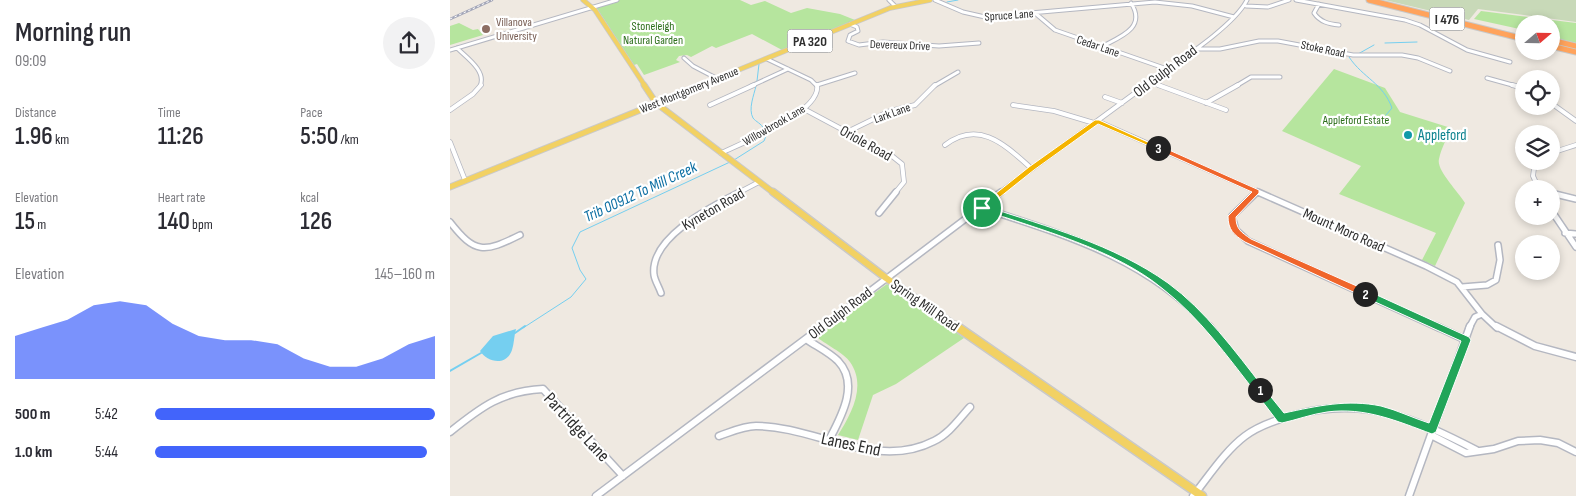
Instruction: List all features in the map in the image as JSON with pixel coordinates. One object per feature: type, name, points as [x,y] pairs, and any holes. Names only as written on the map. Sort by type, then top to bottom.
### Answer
[{"type":"highway","name":"I 476","points":[[1369,0],[1515,37]]},
{"type":"highway","name":"I 476","points":[[1385,0],[1515,32]]},
{"type":"highway","points":[[1560,43],[1576,47]]},
{"type":"highway","points":[[1560,48],[1576,52]]},
{"type":"main road","points":[[583,0],[593,7]]},
{"type":"main road","name":"West Montgomery Avenue","points":[[450,187],[895,6],[930,0]]},
{"type":"main road","name":"Spring Mill Road","points":[[593,7],[656,103],[886,278],[1197,494]]},
{"type":"street","points":[[450,50],[617,0]]},
{"type":"street","points":[[888,0],[895,6]]},
{"type":"street","name":"Spruce Lane","points":[[935,0],[980,17],[1131,3],[1174,3],[1234,17]]},
{"type":"street","points":[[1247,0],[1246,6],[1268,7],[1289,0]]},
{"type":"street","points":[[1296,0],[1405,20],[1431,30],[1467,50],[1510,62]]},
{"type":"street","points":[[1101,47],[1135,26],[1138,14],[1131,3]]},
{"type":"street","points":[[1319,4],[1314,13],[1316,16],[1324,22],[1338,26]]},
{"type":"street","name":"Old Gulph Road","points":[[596,496],[982,208],[1031,168],[1151,82],[1246,6]]},
{"type":"street","name":"Cedar Lane","points":[[1035,13],[1055,30],[1166,69]]},
{"type":"street","name":"Devereux Drive","points":[[850,24],[857,27],[858,31],[850,35],[848,40],[851,44],[884,42],[939,46],[979,43]]},
{"type":"street","name":"Stoke Road","points":[[1194,49],[1224,48],[1271,40],[1354,55],[1402,55],[1418,58],[1450,71]]},
{"type":"street","points":[[450,110],[473,94],[480,88],[483,82],[480,69],[457,48]]},
{"type":"street","points":[[684,58],[693,66],[716,78]]},
{"type":"street","points":[[766,59],[812,80],[817,85],[855,73]]},
{"type":"street","points":[[710,105],[788,69]]},
{"type":"street","name":"Lark Lane","points":[[847,132],[890,112],[915,104],[936,84],[958,72]]},
{"type":"street","points":[[1206,103],[1251,77],[1280,77]]},
{"type":"street","points":[[1487,78],[1515,86]]},
{"type":"street","points":[[1151,82],[1226,110]]},
{"type":"street","name":"Willowbrook Lane","points":[[721,153],[759,135],[804,109],[818,93],[817,85]]},
{"type":"street","points":[[1105,97],[1122,103]]},
{"type":"street","name":"Mount Moro Road","points":[[1013,105],[1030,105],[1096,122],[1426,266],[1462,287],[1482,314],[1499,329],[1535,346],[1576,357]]},
{"type":"street","name":"Oriole Road","points":[[804,109],[892,156],[902,164],[904,182],[879,213]]},
{"type":"street","points":[[1560,109],[1576,121]]},
{"type":"street","points":[[945,145],[958,136],[968,133],[982,134],[1006,146],[1031,168]]},
{"type":"street","points":[[450,142],[466,180]]},
{"type":"street","points":[[1560,150],[1576,144]]},
{"type":"street","name":"Kyneton Road","points":[[662,293],[656,285],[653,274],[655,263],[666,240],[680,227],[759,182]]},
{"type":"street","points":[[1257,192],[1232,216],[1232,225],[1237,233],[1248,240],[1466,340]]},
{"type":"street","points":[[1560,195],[1576,199]]},
{"type":"street","points":[[982,208],[1070,237],[1119,257],[1166,286],[1209,326],[1282,418]]},
{"type":"street","points":[[450,222],[466,242],[475,246],[495,245],[520,235]]},
{"type":"street","points":[[1560,225],[1576,247]]},
{"type":"street","points":[[1565,233],[1576,234]]},
{"type":"street","points":[[1462,287],[1487,286],[1496,280],[1500,260],[1498,245]]},
{"type":"street","points":[[1409,496],[1471,323],[1474,317],[1482,314]]},
{"type":"street","points":[[806,339],[840,364],[848,381],[848,400],[829,440]]},
{"type":"street","name":"Partridge Lane","points":[[450,432],[480,409],[504,394],[522,389],[543,389],[623,476]]},
{"type":"street","points":[[1197,494],[1222,460],[1246,435],[1282,418],[1327,408],[1360,407],[1382,411],[1432,432],[1466,453],[1518,441],[1540,440],[1558,443],[1576,452]]},
{"type":"street","name":"Lanes End","points":[[719,436],[754,426],[889,452],[913,449],[934,441],[970,408]]},
{"type":"green space","name":"Stoneleigh Natural Garden","points":[[618,0],[740,0],[751,5],[765,1],[791,13],[807,8],[840,14],[855,20],[782,50],[752,34],[716,48],[712,46],[691,57],[687,55],[679,56],[676,60],[680,62],[644,75],[637,64],[634,65],[596,7]]},
{"type":"green space","points":[[1385,0],[1576,0],[1576,22],[1560,20],[1560,15],[1523,15],[1478,9],[1469,20]]},
{"type":"green space","points":[[1481,11],[1515,15],[1515,28],[1474,19]]},
{"type":"green space","points":[[1560,21],[1576,23],[1576,43],[1560,39]]},
{"type":"green space","points":[[459,23],[473,30],[478,29],[483,35],[450,45],[450,26]]},
{"type":"green space","name":"Appleford Estate","points":[[1334,69],[1385,88],[1400,112],[1451,128],[1441,151],[1439,164],[1444,175],[1465,203],[1435,266],[1422,260],[1436,233],[1339,194],[1361,166],[1282,131]]},
{"type":"green space","points":[[887,284],[964,338],[896,384],[873,395],[858,440],[838,435],[848,418],[855,400],[857,381],[855,371],[850,362],[839,352],[815,336]]},
{"type":"water","points":[[516,329],[512,350],[505,359],[501,361],[492,360],[480,351],[493,336]]},
{"type":"waterway","points":[[947,2],[958,0]]},
{"type":"waterway","points":[[1385,43],[1417,42]]},
{"type":"waterway","points":[[1358,54],[1374,45]]},
{"type":"waterway","points":[[1352,56],[1349,57],[1354,64],[1378,86],[1388,99],[1392,108],[1386,115]]},
{"type":"waterway","name":"Trib 00912 To Mill Creek","points":[[757,81],[759,64]]},
{"type":"waterway","name":"Trib 00912 To Mill Creek","points":[[756,86],[751,110],[753,118],[764,129]]},
{"type":"waterway","points":[[1375,127],[1381,120]]},
{"type":"waterway","name":"Trib 00912 To Mill Creek","points":[[734,160],[764,141],[766,136]]},
{"type":"waterway","name":"Trib 00912 To Mill Creek","points":[[523,328],[571,297],[586,279],[580,270],[572,248],[580,232],[730,162]]},
{"type":"waterway","name":"Trib 00912 To Mill Creek","points":[[515,333],[525,326]]},
{"type":"waterway","name":"Trib 00912 To Mill Creek","points":[[450,371],[481,353]]},
{"type":"railway","points":[[450,19],[492,0]]},
{"type":"place","name":"Villanova University","points":[[486,29]]},
{"type":"place","name":"Appleford","points":[[1408,135]]},
{"type":"route","points":[[1097,121],[1257,192],[1232,216],[1232,225],[1237,233],[1248,240],[1466,340],[1432,429],[1382,411],[1360,407],[1327,408],[1282,418],[1209,326],[1166,286],[1119,257],[1070,237],[982,208],[1031,168],[1097,121]]}]
